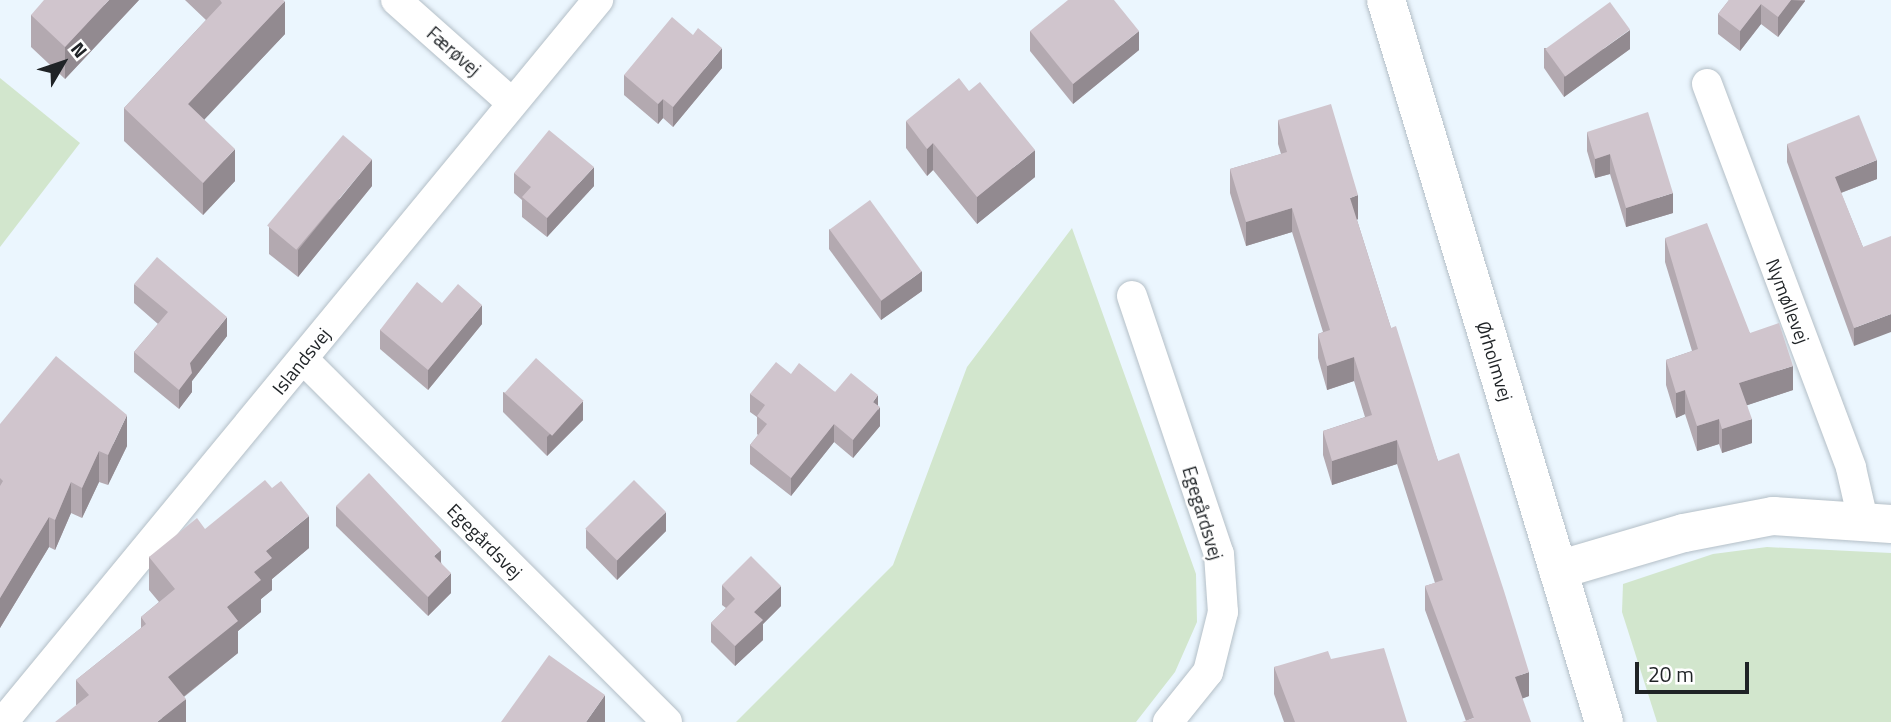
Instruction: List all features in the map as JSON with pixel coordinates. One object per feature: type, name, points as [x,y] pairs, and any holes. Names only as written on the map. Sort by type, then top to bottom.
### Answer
[{"type":"street","name":"Færøvej","points":[[396,0],[512,103]]},
{"type":"street","name":"Islandsvej","points":[[3,722],[598,0]]},
{"type":"street","name":"Ørholmvej","points":[[1386,0],[1604,722]]},
{"type":"street","name":"Nymøllevej","points":[[1558,570],[1684,533],[1773,516],[1877,522],[1851,468],[1707,83]]},
{"type":"street","name":"Egegårdsvej","points":[[1132,296],[1219,554],[1223,612],[1208,672],[1168,722]]},
{"type":"street","name":"Egegårdsvej","points":[[303,359],[667,722]]},
{"type":"green space","points":[[0,78],[80,143],[0,247]]},
{"type":"green space","points":[[1072,228],[1196,574],[1197,622],[1175,672],[1136,722],[736,722],[893,565],[967,367]]},
{"type":"green space","points":[[1767,547],[1891,553],[1891,722],[1657,722],[1622,612],[1623,584],[1713,554]]},
{"type":"building","points":[[44,0],[109,0],[65,47],[31,15]]},
{"type":"building","points":[[220,0],[285,1],[188,104],[235,149],[203,183],[124,108],[222,3]]},
{"type":"building","points":[[1068,0],[1114,0],[1139,31],[1073,84],[1030,31]]},
{"type":"building","points":[[1729,0],[1791,0],[1778,17],[1761,4],[1740,31],[1718,14]]},
{"type":"building","points":[[1610,2],[1630,30],[1565,77],[1545,49]]},
{"type":"building","points":[[672,17],[693,35],[698,28],[722,48],[673,107],[663,99],[658,104],[624,75]]},
{"type":"building","points":[[959,78],[969,91],[980,82],[1035,150],[977,197],[933,143],[927,149],[906,121]]},
{"type":"building","points":[[1331,104],[1358,195],[1350,198],[1391,328],[1396,326],[1438,461],[1459,453],[1504,591],[1529,672],[1515,677],[1531,722],[1462,722],[1474,718],[1425,586],[1443,580],[1397,440],[1332,461],[1323,431],[1372,415],[1354,357],[1327,366],[1318,334],[1330,330],[1292,208],[1246,222],[1230,169],[1287,152],[1278,120]]},
{"type":"building","points":[[1648,112],[1673,193],[1626,208],[1610,154],[1595,159],[1587,132]]},
{"type":"building","points":[[1859,115],[1877,160],[1835,177],[1863,247],[1891,236],[1891,314],[1854,328],[1787,144]]},
{"type":"building","points":[[549,130],[594,167],[547,218],[522,197],[531,187],[514,173]]},
{"type":"building","points":[[343,135],[372,159],[296,250],[267,225]]},
{"type":"building","points":[[870,200],[922,271],[881,301],[830,229]]},
{"type":"building","points":[[1707,223],[1750,333],[1779,323],[1793,366],[1739,383],[1752,419],[1722,429],[1719,419],[1697,426],[1685,390],[1676,393],[1666,360],[1698,349],[1665,238]]},
{"type":"building","points":[[157,257],[227,317],[190,363],[192,373],[179,390],[134,352],[168,312],[134,284]]},
{"type":"building","points":[[417,282],[442,303],[458,284],[482,305],[428,370],[380,330]]},
{"type":"building","points":[[56,356],[127,415],[108,455],[99,451],[82,488],[71,482],[55,520],[49,517],[0,598],[0,486],[3,481],[0,478],[0,424]]},
{"type":"building","points":[[536,358],[584,401],[552,436],[505,393]]},
{"type":"building","points":[[776,362],[791,374],[799,363],[835,392],[851,373],[878,395],[873,402],[880,407],[853,440],[834,424],[791,478],[750,445],[767,424],[757,416],[765,405],[750,394]]},
{"type":"building","points":[[369,473],[441,550],[434,556],[451,573],[428,597],[336,506]]},
{"type":"building","points":[[265,480],[272,488],[281,481],[309,516],[266,551],[272,558],[254,572],[261,580],[227,607],[238,621],[168,677],[186,699],[157,722],[55,722],[89,695],[76,680],[146,624],[141,617],[175,589],[149,557],[197,518],[205,529]]},
{"type":"building","points":[[634,480],[666,512],[617,561],[585,529]]},
{"type":"building","points":[[751,556],[781,586],[754,612],[763,620],[735,646],[711,623],[735,599],[722,585]]},
{"type":"building","points":[[1384,648],[1407,722],[1295,722],[1274,667],[1328,651],[1331,659]]},
{"type":"building","points":[[549,655],[605,695],[586,722],[501,722]]}]
